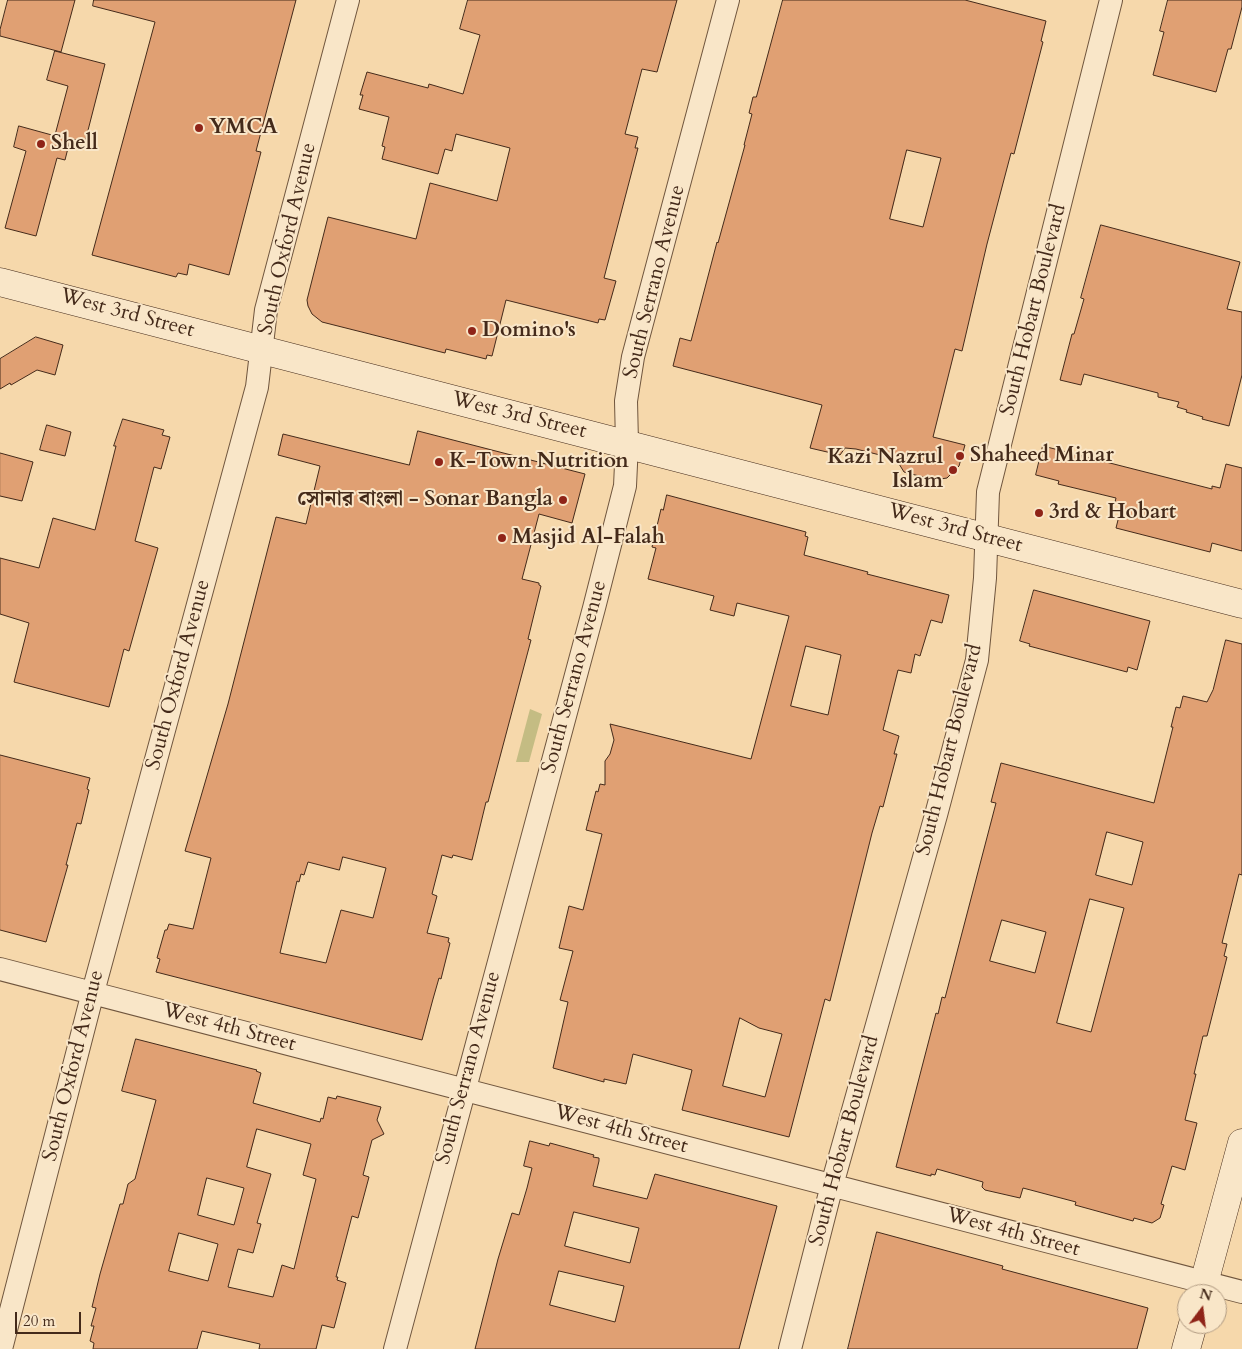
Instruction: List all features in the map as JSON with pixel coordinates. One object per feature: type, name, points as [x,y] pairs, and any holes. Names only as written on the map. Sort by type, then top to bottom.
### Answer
[{"type":"main road","name":"West 3rd Street","points":[[0,282],[627,443],[1242,604]]},
{"type":"main road","points":[[1203,1284],[1242,1143]]},
{"type":"main road","points":[[1186,1349],[1190,1334]]},
{"type":"street","name":"South Oxford Avenue","points":[[1,1349],[93,992],[257,387],[266,310],[348,0]]},
{"type":"street","name":"South Serrano Avenue","points":[[395,1349],[596,598],[624,486],[627,443],[626,401],[633,357],[728,0]]},
{"type":"street","name":"South Hobart Boulevard","points":[[790,1349],[832,1185],[936,815],[977,660],[986,578],[988,492],[1111,0]]},
{"type":"street","name":"West 4th Street","points":[[0,969],[832,1185],[1188,1284]]},
{"type":"street","name":"West 4th Street","points":[[1227,1290],[1242,1292]]},
{"type":"shaded area","points":[[530,709],[542,714],[529,762],[516,762]]},
{"type":"building","points":[[8,0],[75,0],[61,52],[0,36]]},
{"type":"building","name":"YMCA","points":[[94,0],[296,0],[256,151],[261,152],[229,275],[189,264],[187,275],[178,273],[176,277],[92,255],[155,22],[93,6]]},
{"type":"building","points":[[468,0],[677,0],[657,72],[642,69],[625,134],[638,137],[635,148],[638,148],[604,278],[616,281],[605,320],[599,319],[598,323],[506,300],[492,356],[487,355],[486,359],[446,349],[445,353],[322,322],[312,314],[307,300],[328,217],[416,239],[430,183],[497,201],[510,148],[456,134],[452,151],[445,149],[438,174],[382,159],[385,147],[382,146],[389,117],[359,109],[363,95],[360,95],[367,72],[428,88],[429,84],[463,94],[480,35],[460,29]]},
{"type":"building","points":[[783,0],[965,0],[1046,21],[1041,41],[1043,42],[1014,154],[1011,153],[987,244],[962,351],[955,349],[933,437],[965,445],[959,466],[947,478],[934,480],[904,472],[896,459],[856,449],[845,448],[840,455],[810,448],[822,405],[673,366],[680,338],[691,341],[745,145],[752,114],[749,113],[753,97],[756,97]],"holes":[[[907,150],[941,158],[923,227],[890,219]]]},
{"type":"building","points":[[1168,0],[1242,0],[1242,7],[1231,49],[1228,49],[1216,92],[1153,75],[1164,32],[1160,31]]},
{"type":"building","points":[[55,51],[105,64],[85,142],[55,135],[68,86],[47,80]]},
{"type":"building","name":"Shell","points":[[19,126],[70,140],[65,160],[57,158],[36,236],[5,228],[26,151],[14,147]]},
{"type":"building","points":[[1101,225],[1240,262],[1227,309],[1242,312],[1242,375],[1229,426],[1202,419],[1203,417],[1186,412],[1187,410],[1177,407],[1179,402],[1158,397],[1158,393],[1084,374],[1081,385],[1060,380],[1072,334],[1074,334],[1084,299],[1081,298]]},
{"type":"building","points":[[36,337],[63,345],[55,375],[37,370],[0,389],[0,359]]},
{"type":"building","points":[[123,419],[164,430],[162,435],[170,437],[161,469],[154,467],[135,541],[158,548],[129,651],[124,649],[109,707],[14,682],[29,623],[0,614],[0,558],[39,568],[53,518],[95,530],[116,446],[114,446]]},
{"type":"building","points":[[47,425],[71,432],[65,456],[40,450]]},
{"type":"building","points":[[418,431],[585,474],[572,523],[539,514],[522,579],[539,583],[541,586],[528,639],[531,640],[488,802],[486,802],[472,860],[453,855],[452,858],[442,855],[432,894],[437,896],[427,933],[449,938],[448,942],[450,943],[422,1040],[156,972],[160,959],[157,958],[165,930],[167,930],[169,924],[193,929],[211,858],[185,851],[228,704],[276,517],[306,524],[320,466],[278,455],[283,434],[409,465]],"holes":[[[343,857],[386,868],[373,918],[341,910],[326,963],[280,953],[297,881],[299,882],[301,874],[304,875],[308,862],[339,870]]]},
{"type":"building","points":[[1043,446],[1212,489],[1212,486],[1220,488],[1226,464],[1242,468],[1242,551],[1212,543],[1210,552],[1116,528],[1122,504],[1115,502],[1116,498],[1058,484],[1059,481],[1036,475]]},
{"type":"building","points":[[0,453],[33,462],[22,501],[0,496]]},
{"type":"building","points":[[667,495],[806,532],[805,536],[808,537],[804,555],[868,572],[867,574],[949,595],[942,623],[931,620],[920,656],[915,654],[911,673],[898,670],[883,730],[899,736],[894,754],[897,754],[883,807],[880,806],[872,833],[830,1001],[825,999],[789,1137],[682,1110],[692,1070],[633,1054],[626,1084],[604,1079],[604,1082],[553,1068],[568,1002],[560,1000],[573,951],[559,948],[569,906],[583,910],[602,834],[586,830],[596,791],[598,792],[600,784],[605,785],[605,761],[610,754],[614,740],[610,724],[751,759],[789,616],[737,603],[734,616],[710,610],[714,596],[648,579],[656,548],[652,547],[661,509],[663,510]],"holes":[[[806,646],[841,655],[828,715],[791,706]],[[740,1018],[759,1028],[782,1034],[765,1097],[723,1086]]]},
{"type":"building","points":[[1034,590],[1150,621],[1137,670],[1128,667],[1127,672],[1029,646],[1030,644],[1020,641]]},
{"type":"building","points":[[1226,640],[1242,644],[1242,875],[1239,874],[1222,943],[1227,944],[1224,956],[1227,957],[1207,1036],[1203,1036],[1185,1120],[1197,1123],[1185,1170],[1172,1166],[1161,1204],[1164,1205],[1160,1218],[1152,1223],[1134,1218],[1133,1221],[1075,1205],[1076,1202],[1023,1188],[1020,1198],[985,1190],[982,1187],[983,1182],[937,1169],[935,1175],[931,1174],[931,1176],[896,1167],[936,1013],[938,1014],[942,997],[945,998],[996,803],[991,802],[1001,763],[1154,803],[1173,727],[1171,727],[1176,707],[1180,708],[1183,696],[1207,702],[1213,690]],"holes":[[[1107,832],[1143,842],[1132,885],[1096,875]],[[1090,899],[1124,908],[1091,1032],[1057,1023]],[[1002,920],[1046,932],[1035,973],[990,961]]]},
{"type":"building","points":[[0,755],[90,778],[81,824],[77,823],[66,865],[68,865],[46,942],[0,930]]},
{"type":"building","points":[[136,1039],[257,1070],[261,1073],[253,1103],[320,1122],[321,1118],[323,1119],[328,1097],[336,1099],[337,1096],[381,1107],[377,1120],[384,1134],[372,1140],[363,1175],[369,1177],[358,1218],[352,1216],[336,1277],[338,1277],[337,1280],[346,1283],[334,1328],[322,1325],[316,1349],[259,1349],[260,1344],[202,1331],[197,1349],[93,1349],[94,1343],[90,1341],[94,1326],[91,1326],[96,1308],[92,1307],[100,1274],[120,1204],[123,1204],[128,1184],[135,1179],[156,1100],[122,1091]],"holes":[[[257,1129],[311,1144],[303,1175],[316,1179],[294,1269],[282,1265],[273,1297],[228,1287],[238,1249],[253,1253],[261,1224],[257,1223],[271,1174],[247,1167]],[[207,1178],[244,1188],[234,1225],[198,1215]],[[179,1233],[218,1244],[208,1281],[169,1271]]]},
{"type":"building","points":[[530,1141],[549,1146],[550,1143],[599,1158],[593,1186],[647,1199],[655,1174],[777,1206],[739,1349],[475,1349],[512,1213],[519,1215],[527,1188],[532,1168],[524,1166]],"holes":[[[574,1212],[639,1228],[630,1263],[565,1246]],[[559,1271],[624,1286],[615,1322],[550,1305]]]},
{"type":"building","points":[[877,1232],[1003,1266],[1002,1269],[1148,1308],[1137,1349],[848,1349]]},
{"type":"place","name":"YMCA","points":[[199,128]]},
{"type":"place","name":"Shell","points":[[41,144]]},
{"type":"place","name":"Domino's","points":[[472,331]]},
{"type":"place","name":"Shaheed Minar","points":[[960,456]]},
{"type":"place","name":"K-Town Nutrition","points":[[439,462]]},
{"type":"place","name":"Kazi Nazrul Islam","points":[[953,470]]},
{"type":"place","name":"সোনার বাংলা - Sonar Bangla","points":[[563,500]]},
{"type":"place","name":"3rd & Hobart","points":[[1039,513]]},
{"type":"place","name":"Masjid Al-Falah","points":[[502,538]]}]
